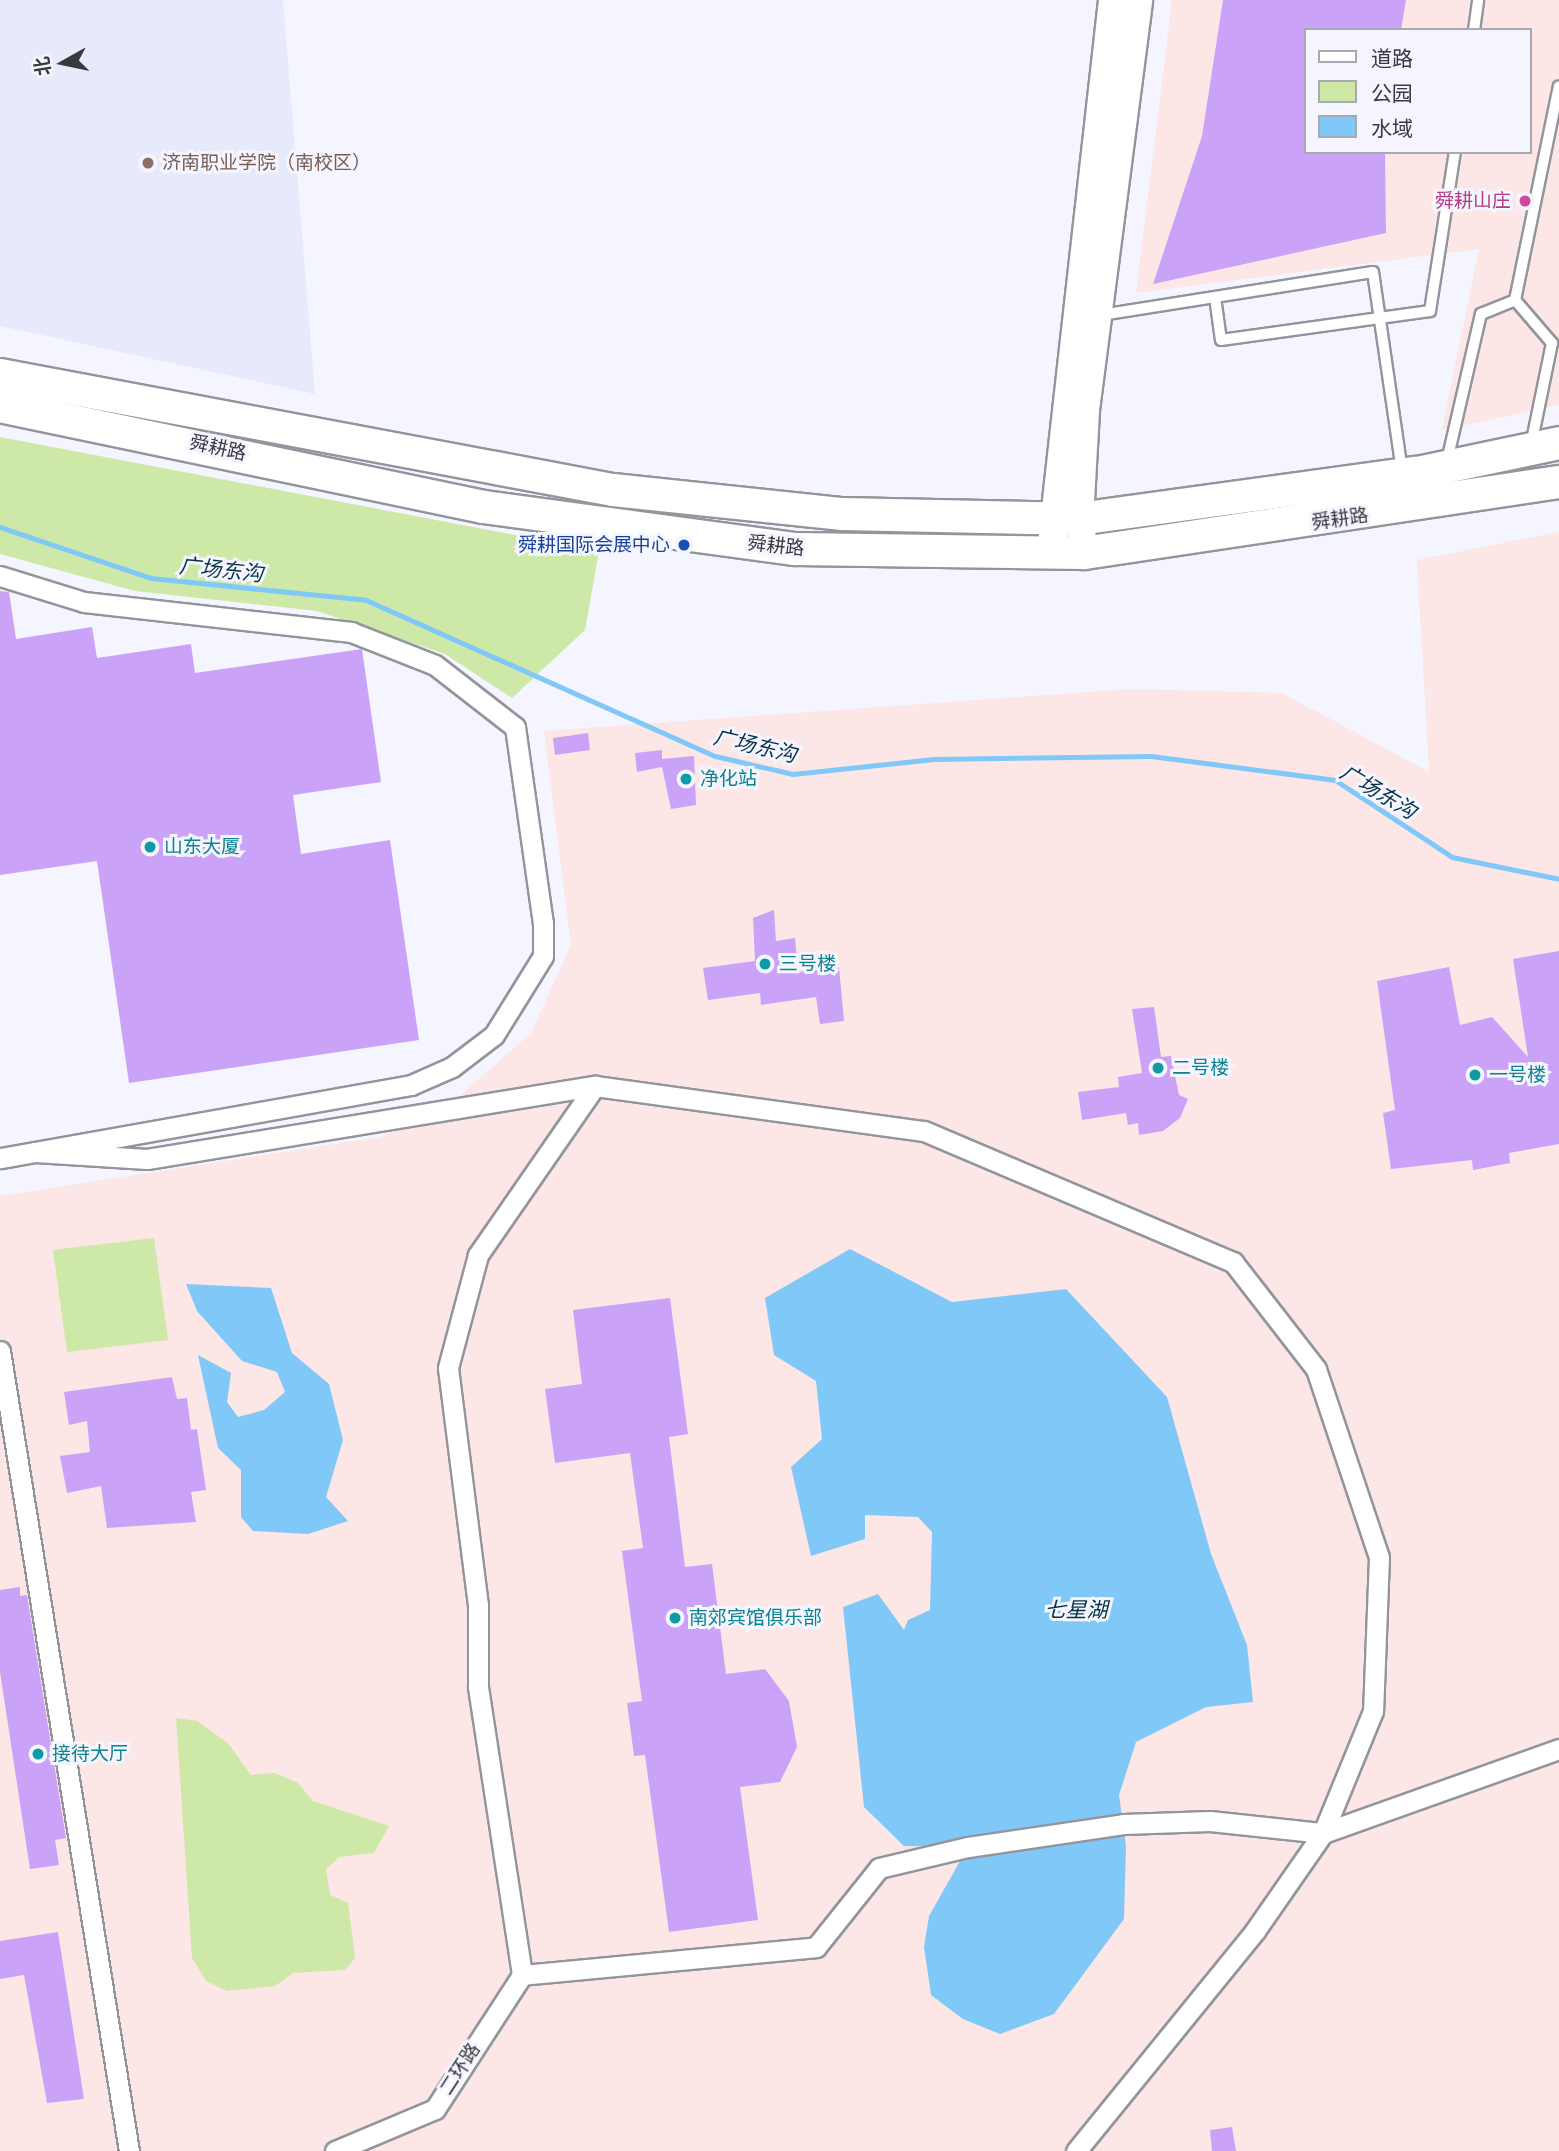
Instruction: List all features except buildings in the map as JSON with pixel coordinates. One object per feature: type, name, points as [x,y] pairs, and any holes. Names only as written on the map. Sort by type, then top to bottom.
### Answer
[{"type":"main road","points":[[1084,553],[1068,519],[1113,0]]},
{"type":"main road","points":[[1051,554],[1068,519],[1138,0]]},
{"type":"main road","name":"舜耕路","points":[[0,374],[612,490],[843,514],[1068,519],[1403,474],[1545,446]]},
{"type":"main road","name":"舜耕路","points":[[0,406],[484,506],[794,549],[1084,553],[1559,482]]},
{"type":"street","points":[[0,576],[84,602],[351,632],[435,665],[515,727],[544,923],[543,956],[525,994],[494,1035],[452,1067],[411,1085],[291,1110],[0,1158]]},
{"type":"street","points":[[35,1152],[148,1159],[595,1086],[925,1131],[1233,1262],[1316,1369],[1379,1557],[1373,1711],[1323,1833],[1255,1931],[1076,2151]]},
{"type":"street","points":[[595,1086],[478,1255],[448,1368],[478,1605],[478,1686],[523,1975],[816,1947],[878,1868],[968,1847],[1123,1824],[1210,1821],[1323,1833],[1559,1749]]},
{"type":"street","points":[[0,1351],[129,2151]]},
{"type":"street","name":"二环路","points":[[335,2151],[435,2109],[523,1975]]},
{"type":"lane","points":[[1474,28],[1478,0]]},
{"type":"lane","points":[[1515,300],[1555,127],[1559,86]]},
{"type":"lane","points":[[1214,297],[1222,340],[1430,311],[1455,154]]},
{"type":"lane","points":[[1097,315],[1373,272],[1403,474]]},
{"type":"lane","points":[[1515,300],[1552,343],[1545,446]]},
{"type":"lane","points":[[1446,467],[1481,314],[1515,300]]},
{"type":"shaded area","name":"济南职业学院（南校区）","points":[[0,0],[283,0],[315,394],[0,326]]},
{"type":"shaded area","points":[[1172,0],[1559,0],[1559,405],[1442,430],[1479,249],[1136,293]]},
{"type":"shaded area","points":[[1559,532],[1559,2151],[0,2151],[0,1196],[380,1137],[439,1114],[531,1033],[571,945],[544,731],[1133,689],[1282,693],[1429,772],[1417,560]]},
{"type":"green space","points":[[0,437],[599,551],[585,630],[512,698],[445,654],[317,611],[135,591],[0,554]]},
{"type":"green space","points":[[154,1238],[168,1340],[67,1352],[53,1250]]},
{"type":"green space","points":[[176,1718],[197,1721],[228,1743],[251,1775],[275,1773],[298,1783],[313,1801],[389,1826],[374,1853],[339,1857],[326,1869],[330,1895],[348,1903],[355,1958],[345,1970],[293,1973],[275,1986],[227,1991],[206,1981],[192,1958]]},
{"type":"water","name":"七星湖","points":[[850,1249],[952,1302],[1066,1289],[1167,1397],[1211,1554],[1247,1645],[1253,1702],[1206,1707],[1136,1742],[1119,1795],[1126,1846],[1124,1919],[1054,2014],[1000,2034],[963,2019],[931,1995],[924,1947],[929,1916],[968,1847],[904,1846],[864,1807],[843,1607],[878,1594],[904,1630],[908,1620],[930,1610],[932,1532],[918,1517],[865,1515],[865,1539],[811,1556],[791,1467],[822,1439],[816,1381],[774,1355],[765,1298]]},
{"type":"water","points":[[186,1284],[271,1288],[292,1353],[329,1384],[343,1440],[326,1497],[348,1521],[308,1534],[253,1531],[241,1517],[241,1470],[218,1448],[198,1355],[231,1373],[227,1402],[238,1417],[264,1410],[285,1392],[277,1372],[242,1361],[197,1311]]},
{"type":"waterway","name":"广场东沟","points":[[0,527],[151,578],[366,600],[715,756],[793,774],[934,759],[1151,756],[1335,780],[1452,857],[1559,879]]},
{"type":"place","name":"济南职业学院（南校区）","points":[[148,163]]},
{"type":"place","name":"舜耕山庄","points":[[1525,201]]},
{"type":"place","name":"舜耕国际会展中心","points":[[684,545]]},
{"type":"place","name":"净化站","points":[[686,779]]},
{"type":"place","name":"山东大厦","points":[[150,847]]},
{"type":"place","name":"三号楼","points":[[765,964]]},
{"type":"place","name":"二号楼","points":[[1158,1068]]},
{"type":"place","name":"一号楼","points":[[1475,1075]]},
{"type":"place","name":"南郊宾馆俱乐部","points":[[675,1618]]},
{"type":"place","name":"接待大厅","points":[[38,1754]]}]
